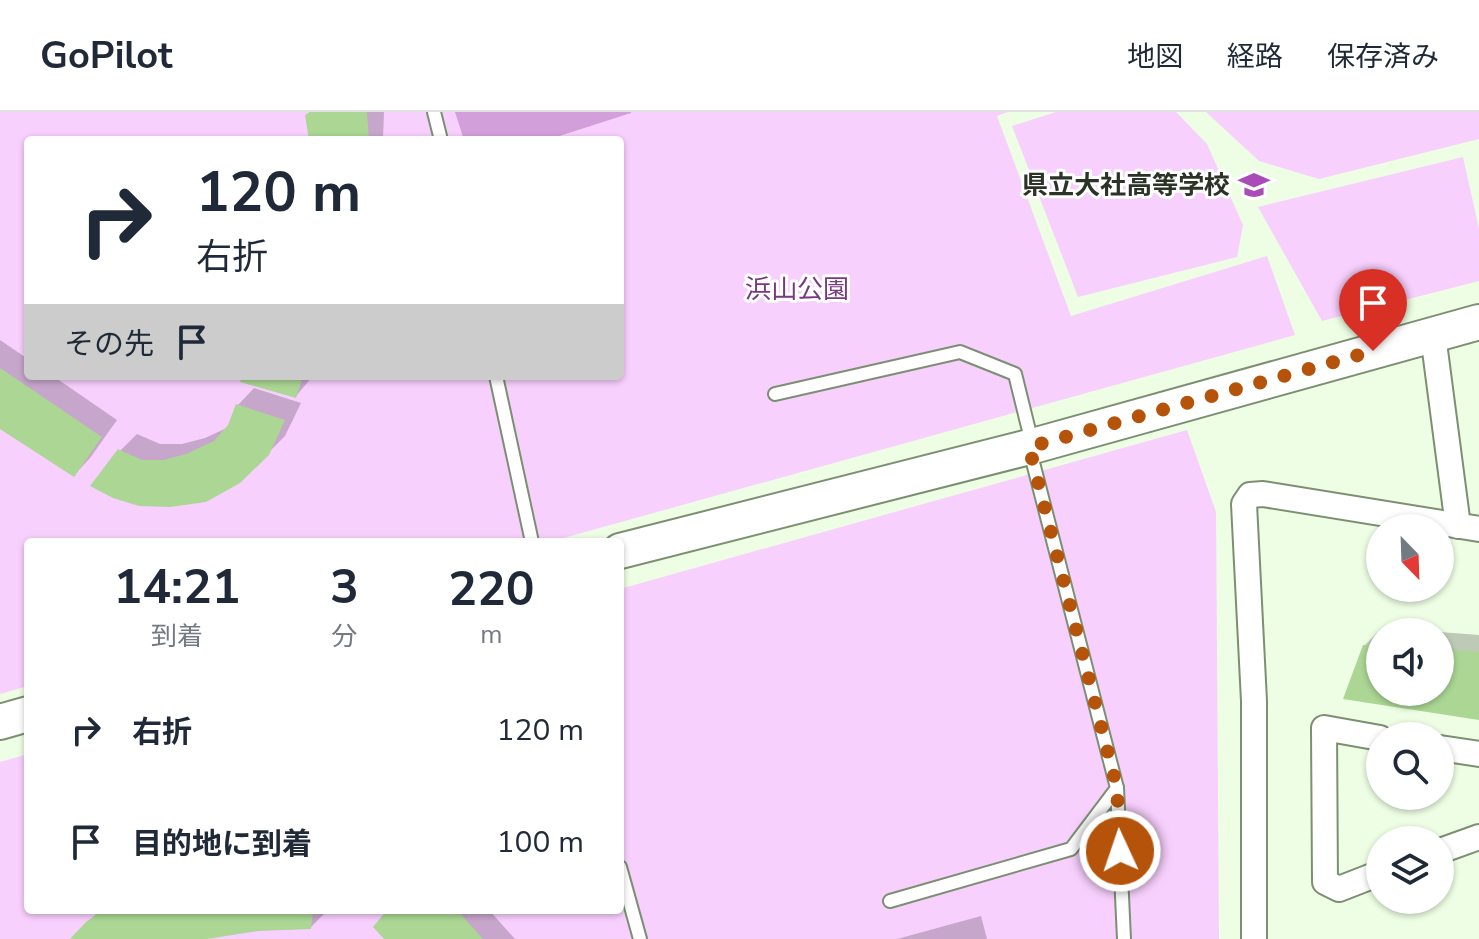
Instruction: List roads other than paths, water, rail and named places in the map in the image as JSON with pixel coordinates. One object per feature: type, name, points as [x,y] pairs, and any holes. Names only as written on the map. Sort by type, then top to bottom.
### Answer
[{"type":"street","points":[[624,550],[1031,446],[1479,322]]},
{"type":"street","points":[[1254,939],[1254,701],[1244,504],[1250,495],[1263,494],[1468,527],[1433,335]]},
{"type":"street","points":[[0,722],[24,715]]},
{"type":"street","points":[[1366,736],[1324,728],[1325,882],[1339,889],[1366,878]]},
{"type":"street","points":[[1454,750],[1479,754]]},
{"type":"street","points":[[1454,846],[1479,837]]},
{"type":"lane","points":[[434,112],[440,136]]},
{"type":"lane","points":[[775,394],[960,352],[1015,374],[1117,788],[1124,939]]},
{"type":"lane","points":[[497,380],[531,538]]},
{"type":"lane","points":[[890,901],[1071,849],[1117,788]]},
{"type":"lane","points":[[624,881],[640,939]]},
{"type":"place","name":"県立大社高等学校","points":[[1254,185]]},
{"type":"park label","name":"浜山公園","points":[[797,289]]}]
